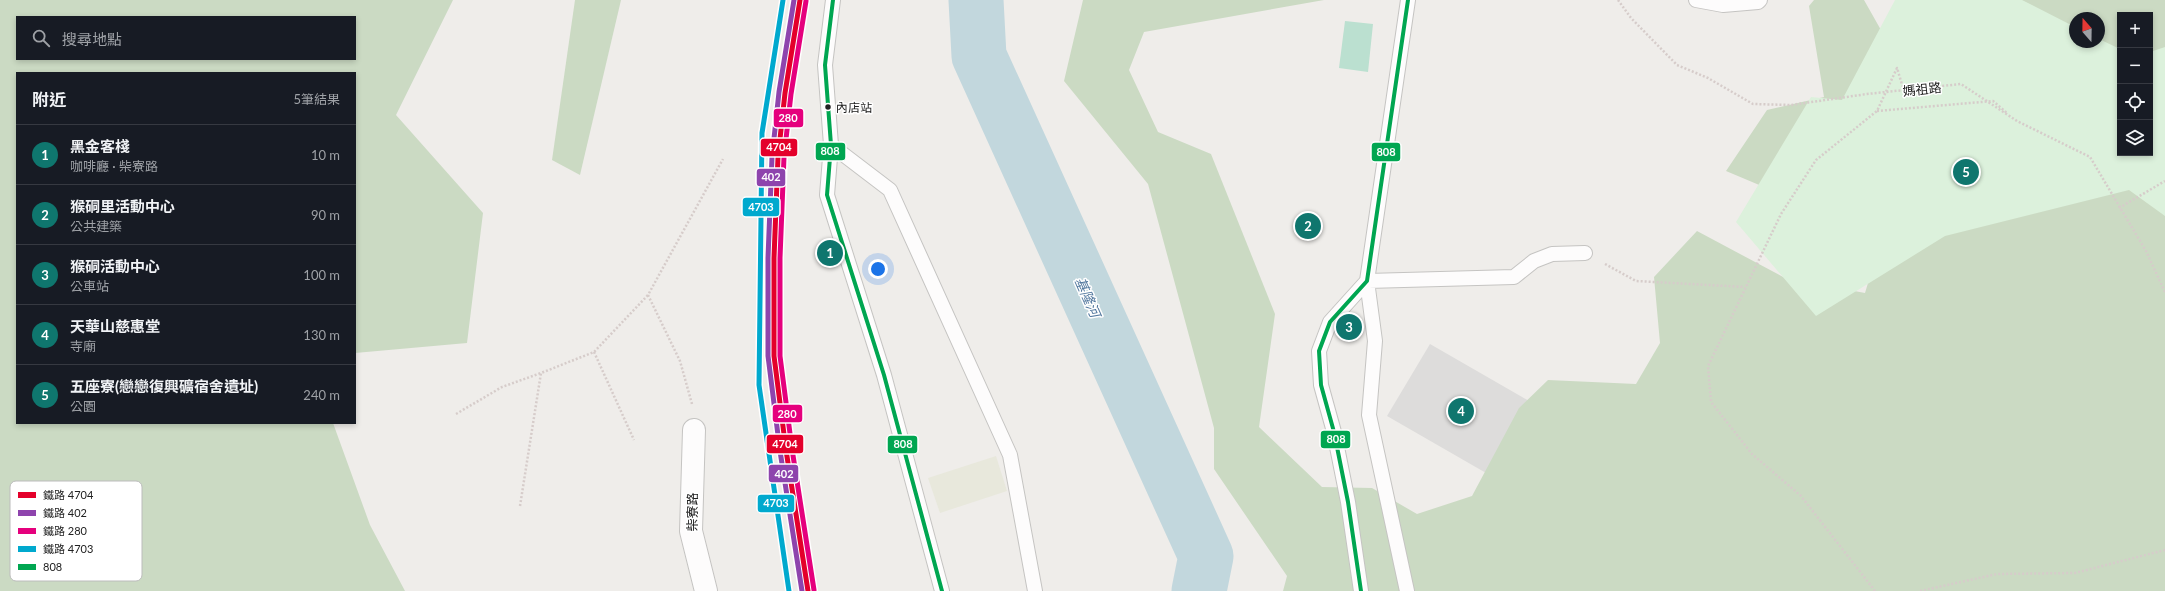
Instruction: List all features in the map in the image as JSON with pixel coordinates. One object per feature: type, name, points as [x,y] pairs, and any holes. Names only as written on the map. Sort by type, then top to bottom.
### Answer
[{"type":"street","name":"柴寮路","points":[[694,430],[691,531],[706,591]]},
{"type":"lane","points":[[833,0],[825,65],[831,146],[827,195],[884,375],[942,591]]},
{"type":"lane","points":[[1407,591],[1369,415],[1375,340],[1368,281],[1408,0]]},
{"type":"lane","points":[[1696,0],[1723,5],[1758,2],[1760,0]]},
{"type":"lane","points":[[831,146],[890,190],[1010,455],[1035,591]]},
{"type":"lane","points":[[1361,591],[1348,502],[1334,432],[1320,385],[1319,351],[1330,322],[1368,281],[1514,277],[1534,261],[1552,254],[1585,253]]},
{"type":"path","name":"媽祖路","points":[[1618,0],[1632,18],[1676,65],[1708,78],[1753,104],[1791,105],[1886,92],[1961,84],[2017,121],[2090,157],[2146,251],[2165,292]]},
{"type":"path","points":[[1875,591],[1801,496],[1752,454],[1711,402],[1708,366],[1781,214],[1816,160],[1877,111],[1897,68],[1904,91]]},
{"type":"path","points":[[1877,111],[1988,102]]},
{"type":"path","points":[[456,414],[502,387],[594,352],[648,295],[723,159]]},
{"type":"path","points":[[2119,208],[2165,181]]},
{"type":"path","points":[[1585,253],[1636,281],[1746,287]]},
{"type":"path","points":[[648,295],[680,361],[694,409],[694,430]]},
{"type":"path","points":[[594,352],[634,440]]},
{"type":"path","points":[[520,506],[541,372]]},
{"type":"path","points":[[1920,591],[1998,574],[2075,573],[2165,550]]},
{"type":"shaded area","points":[[1430,344],[1536,405],[1493,477],[1387,416]]},
{"type":"shaded area","points":[[996,456],[1007,491],[940,513],[928,478]]},
{"type":"green space","points":[[0,0],[453,0],[396,115],[483,213],[467,343],[356,353],[356,72],[16,72],[16,424],[333,424],[370,525],[405,591],[0,591]]},
{"type":"green space","points":[[575,0],[621,0],[580,175],[552,160]]},
{"type":"green space","points":[[1083,0],[1324,0],[1144,32],[1129,70],[1158,132],[1211,154],[1275,314],[1259,427],[1322,487],[1372,488],[1417,514],[1472,496],[1519,408],[1548,380],[1636,384],[1660,343],[1654,277],[1697,231],[1785,278],[1865,293],[1883,233],[1783,195],[1726,171],[1767,110],[1824,97],[1809,6],[1814,0],[1864,0],[1973,193],[1969,0],[2165,0],[2165,591],[1283,591],[1287,576],[1214,469],[1214,428],[1148,184],[1064,81]]},
{"type":"green space","points":[[1895,0],[2022,0],[2069,24],[2069,48],[2105,48],[2105,42],[2117,48],[2117,156],[2153,156],[2153,51],[2165,47],[2165,216],[2129,190],[1945,236],[1816,316],[1736,222],[1811,97],[1842,100]]},
{"type":"green space","points":[[1345,21],[1373,24],[1368,72],[1339,68]]},
{"type":"waterway","name":"基隆河","points":[[976,0],[979,56],[1206,556],[1199,591]]},
{"type":"rail line","name":"4703","points":[[783,0],[762,133],[759,385],[789,591]]},
{"type":"rail line","name":"402","points":[[794,0],[779,92],[772,157],[768,258],[768,356],[780,451],[802,591]]},
{"type":"rail line","name":"4704","points":[[800,0],[785,93],[778,157],[774,258],[774,356],[786,450],[808,591]]},
{"type":"rail line","name":"280","points":[[806,1],[791,94],[784,157],[780,258],[780,356],[792,449],[814,590]]},
{"type":"transit line","name":"808","points":[[833,0],[825,65],[831,145],[827,195],[884,375],[942,591]]},
{"type":"transit line","name":"808","points":[[1361,591],[1348,502],[1334,432],[1321,385],[1319,351],[1330,322],[1367,281],[1408,0]]},
{"type":"place","name":"內店站","points":[[828,107]]},
{"type":"place","name":"五座寮(戀戀復興礦宿舍遺址)","points":[[1966,172]]},
{"type":"place","name":"猴硐里活動中心","points":[[1308,226]]},
{"type":"place","name":"黑金客棧","points":[[830,253]]},
{"type":"place","name":"猴硐活動中心","points":[[1349,327]]},
{"type":"place","name":"天華山慈惠堂","points":[[1461,411]]}]
